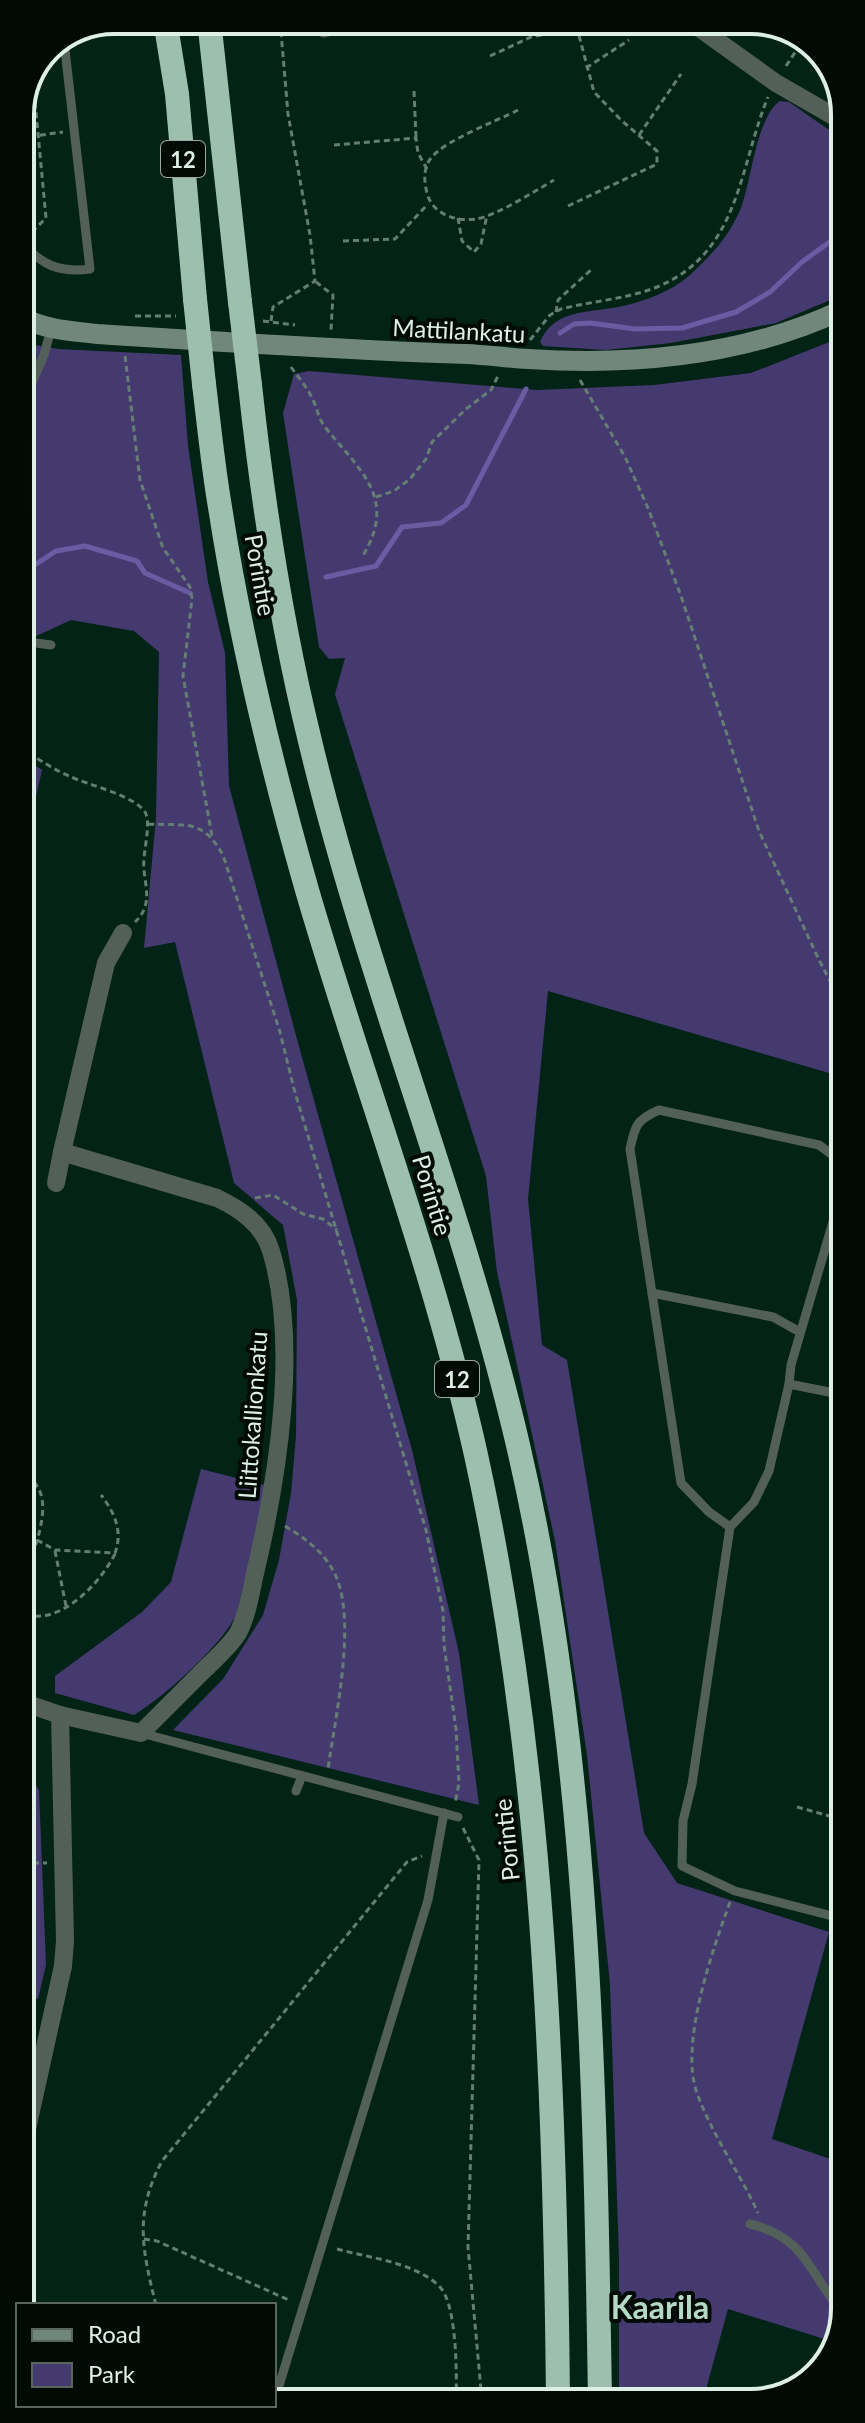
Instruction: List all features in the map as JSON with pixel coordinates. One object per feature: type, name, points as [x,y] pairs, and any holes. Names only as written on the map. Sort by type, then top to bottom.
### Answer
[{"type":"highway","name":"Porintie","points":[[167,34],[177,94],[204,384],[222,520],[240,618],[270,754],[308,892],[446,1334],[498,1564],[520,1714],[540,1892],[548,2034],[558,2389]]},
{"type":"highway","name":"Porintie","points":[[211,34],[262,499],[282,615],[310,744],[348,879],[486,1323],[518,1448],[563,1698],[583,1897],[599,2291],[600,2389]]},
{"type":"street","points":[[708,34],[776,83],[831,115]]},
{"type":"street","name":"Mattilankatu","points":[[34,323],[59,329],[381,352],[608,361],[714,351],[773,337],[831,314]]},
{"type":"street","points":[[56,1183],[106,963],[123,933]]},
{"type":"street","name":"Liittokallionkatu","points":[[62,1152],[217,1198],[239,1208],[258,1226],[271,1249],[283,1331],[280,1422],[268,1517],[238,1633],[141,1733]]},
{"type":"street","points":[[34,1706],[141,1733]]},
{"type":"street","points":[[34,2097],[63,1966],[60,1715]]},
{"type":"lane","points":[[34,253],[47,264],[67,272],[90,269],[65,51]]},
{"type":"lane","points":[[34,378],[59,329]]},
{"type":"lane","points":[[34,643],[51,645]]},
{"type":"lane","points":[[730,1527],[709,1512],[681,1483],[630,1149],[635,1126],[645,1116],[659,1110],[819,1145],[831,1154]]},
{"type":"lane","points":[[831,1228],[791,1365],[769,1471],[754,1502],[730,1527],[692,1784],[683,1821],[682,1866],[735,1891],[831,1916]]},
{"type":"lane","points":[[652,1293],[773,1317],[800,1332]]},
{"type":"lane","points":[[789,1384],[831,1392]]},
{"type":"lane","points":[[141,1733],[451,1815],[436,1855],[428,1900],[278,2389]]},
{"type":"lane","points":[[296,1791],[302,1776]]},
{"type":"lane","points":[[750,2224],[765,2227],[790,2241],[805,2256],[831,2298]]},
{"type":"path","points":[[281,34],[288,114],[310,235],[315,281],[333,295],[331,330]]},
{"type":"path","points":[[490,56],[531,37],[546,34]]},
{"type":"path","points":[[568,206],[657,164],[657,151],[594,92],[578,34]]},
{"type":"path","points":[[586,68],[629,40]]},
{"type":"path","points":[[530,340],[556,312],[656,287],[676,277],[706,252],[734,207],[760,117],[776,83],[798,49]]},
{"type":"path","points":[[639,135],[681,74]]},
{"type":"path","points":[[414,91],[418,153],[427,169]]},
{"type":"path","points":[[34,229],[46,218],[35,101]]},
{"type":"path","points":[[518,110],[440,149],[429,160],[424,178],[430,203],[439,212],[458,218],[479,219],[554,180]]},
{"type":"path","points":[[34,137],[75,131]]},
{"type":"path","points":[[334,145],[416,138]]},
{"type":"path","points":[[343,241],[395,239],[430,203]]},
{"type":"path","points":[[458,218],[462,241],[474,252],[481,244],[487,215]]},
{"type":"path","points":[[556,312],[558,300],[592,269]]},
{"type":"path","points":[[271,321],[273,307],[315,281]]},
{"type":"path","points":[[124,347],[140,480],[163,548],[190,587],[192,599],[183,676],[212,836],[223,855],[280,1032],[294,1089],[426,1530],[440,1599],[459,1760],[459,1783],[451,1815],[479,1860],[468,2247],[481,2389]]},
{"type":"path","points":[[287,357],[312,398],[322,423],[355,460],[376,497],[373,540],[362,557]]},
{"type":"path","points":[[376,497],[394,491],[410,479],[426,459],[432,442],[491,390],[500,370]]},
{"type":"path","points":[[576,373],[625,457],[648,508],[681,596],[759,831],[831,980]]},
{"type":"path","points":[[34,756],[69,777],[133,801],[145,811],[148,824],[143,865],[148,901],[141,916],[123,933]]},
{"type":"path","points":[[148,824],[198,827],[212,836]]},
{"type":"path","points":[[239,1208],[260,1195],[273,1195],[303,1214],[323,1219],[337,1230]]},
{"type":"path","points":[[34,1482],[40,1486],[43,1496],[34,1552]]},
{"type":"path","points":[[34,1616],[50,1615],[97,1583],[115,1553],[120,1541],[118,1528],[101,1495]]},
{"type":"path","points":[[268,1517],[303,1537],[317,1550],[331,1567],[345,1604],[344,1638],[327,1782]]},
{"type":"path","points":[[37,1540],[55,1550],[115,1553]]},
{"type":"path","points":[[55,1550],[66,1606]]},
{"type":"path","points":[[797,1807],[831,1816]]},
{"type":"path","points":[[156,2303],[142,2229],[151,2181],[162,2161],[407,1862],[417,1857],[436,1855]]},
{"type":"path","points":[[34,1863],[63,1863]]},
{"type":"path","points":[[735,1891],[716,1941],[700,2002],[692,2043],[692,2072],[696,2092],[765,2227]]},
{"type":"path","points":[[144,2239],[157,2241],[304,2307]]},
{"type":"path","points":[[322,2246],[422,2273],[442,2289],[453,2326],[456,2389]]},
{"type":"green space","points":[[780,101],[789,102],[831,131],[831,300],[776,323],[671,343],[606,350],[543,346],[540,342],[546,331],[563,318],[656,296],[682,281],[706,259],[725,237],[741,208],[760,135],[772,109]]},
{"type":"green space","points":[[831,341],[831,1074],[548,991],[528,1199],[542,1345],[567,1360],[644,1833],[677,1883],[829,1932],[772,2139],[831,2159],[831,2309],[825,2339],[728,2309],[706,2389],[619,2389],[619,2259],[610,1984],[587,1755],[555,1541],[497,1272],[486,1176],[335,694],[345,658],[329,659],[319,647],[283,413],[294,374],[309,371],[537,390],[654,385],[751,373]]},
{"type":"green space","points":[[34,345],[58,349],[181,355],[188,446],[208,582],[225,653],[229,786],[412,1450],[459,1653],[479,1805],[173,1730],[223,1679],[263,1615],[279,1560],[291,1493],[296,1436],[297,1300],[283,1225],[234,1183],[175,942],[144,948],[156,818],[159,652],[134,631],[71,620],[34,637]]},
{"type":"green space","points":[[34,765],[42,770],[34,805]]},
{"type":"green space","points":[[201,1469],[268,1486],[236,1615],[229,1627],[191,1670],[134,1715],[55,1693],[55,1676],[142,1612],[171,1582]]},
{"type":"green space","points":[[34,1783],[39,1790],[46,1965],[38,1999],[34,1998]]},
{"type":"waterway","points":[[560,333],[574,324],[590,323],[635,329],[682,328],[736,312],[770,292],[802,262],[831,241]]},
{"type":"waterway","points":[[326,577],[376,566],[402,527],[441,523],[466,505],[526,389]]},
{"type":"waterway","points":[[34,565],[56,551],[85,546],[137,561],[145,573],[190,593]]},
{"type":"district","name":"Kaarila","points":[[660,2306]]}]
